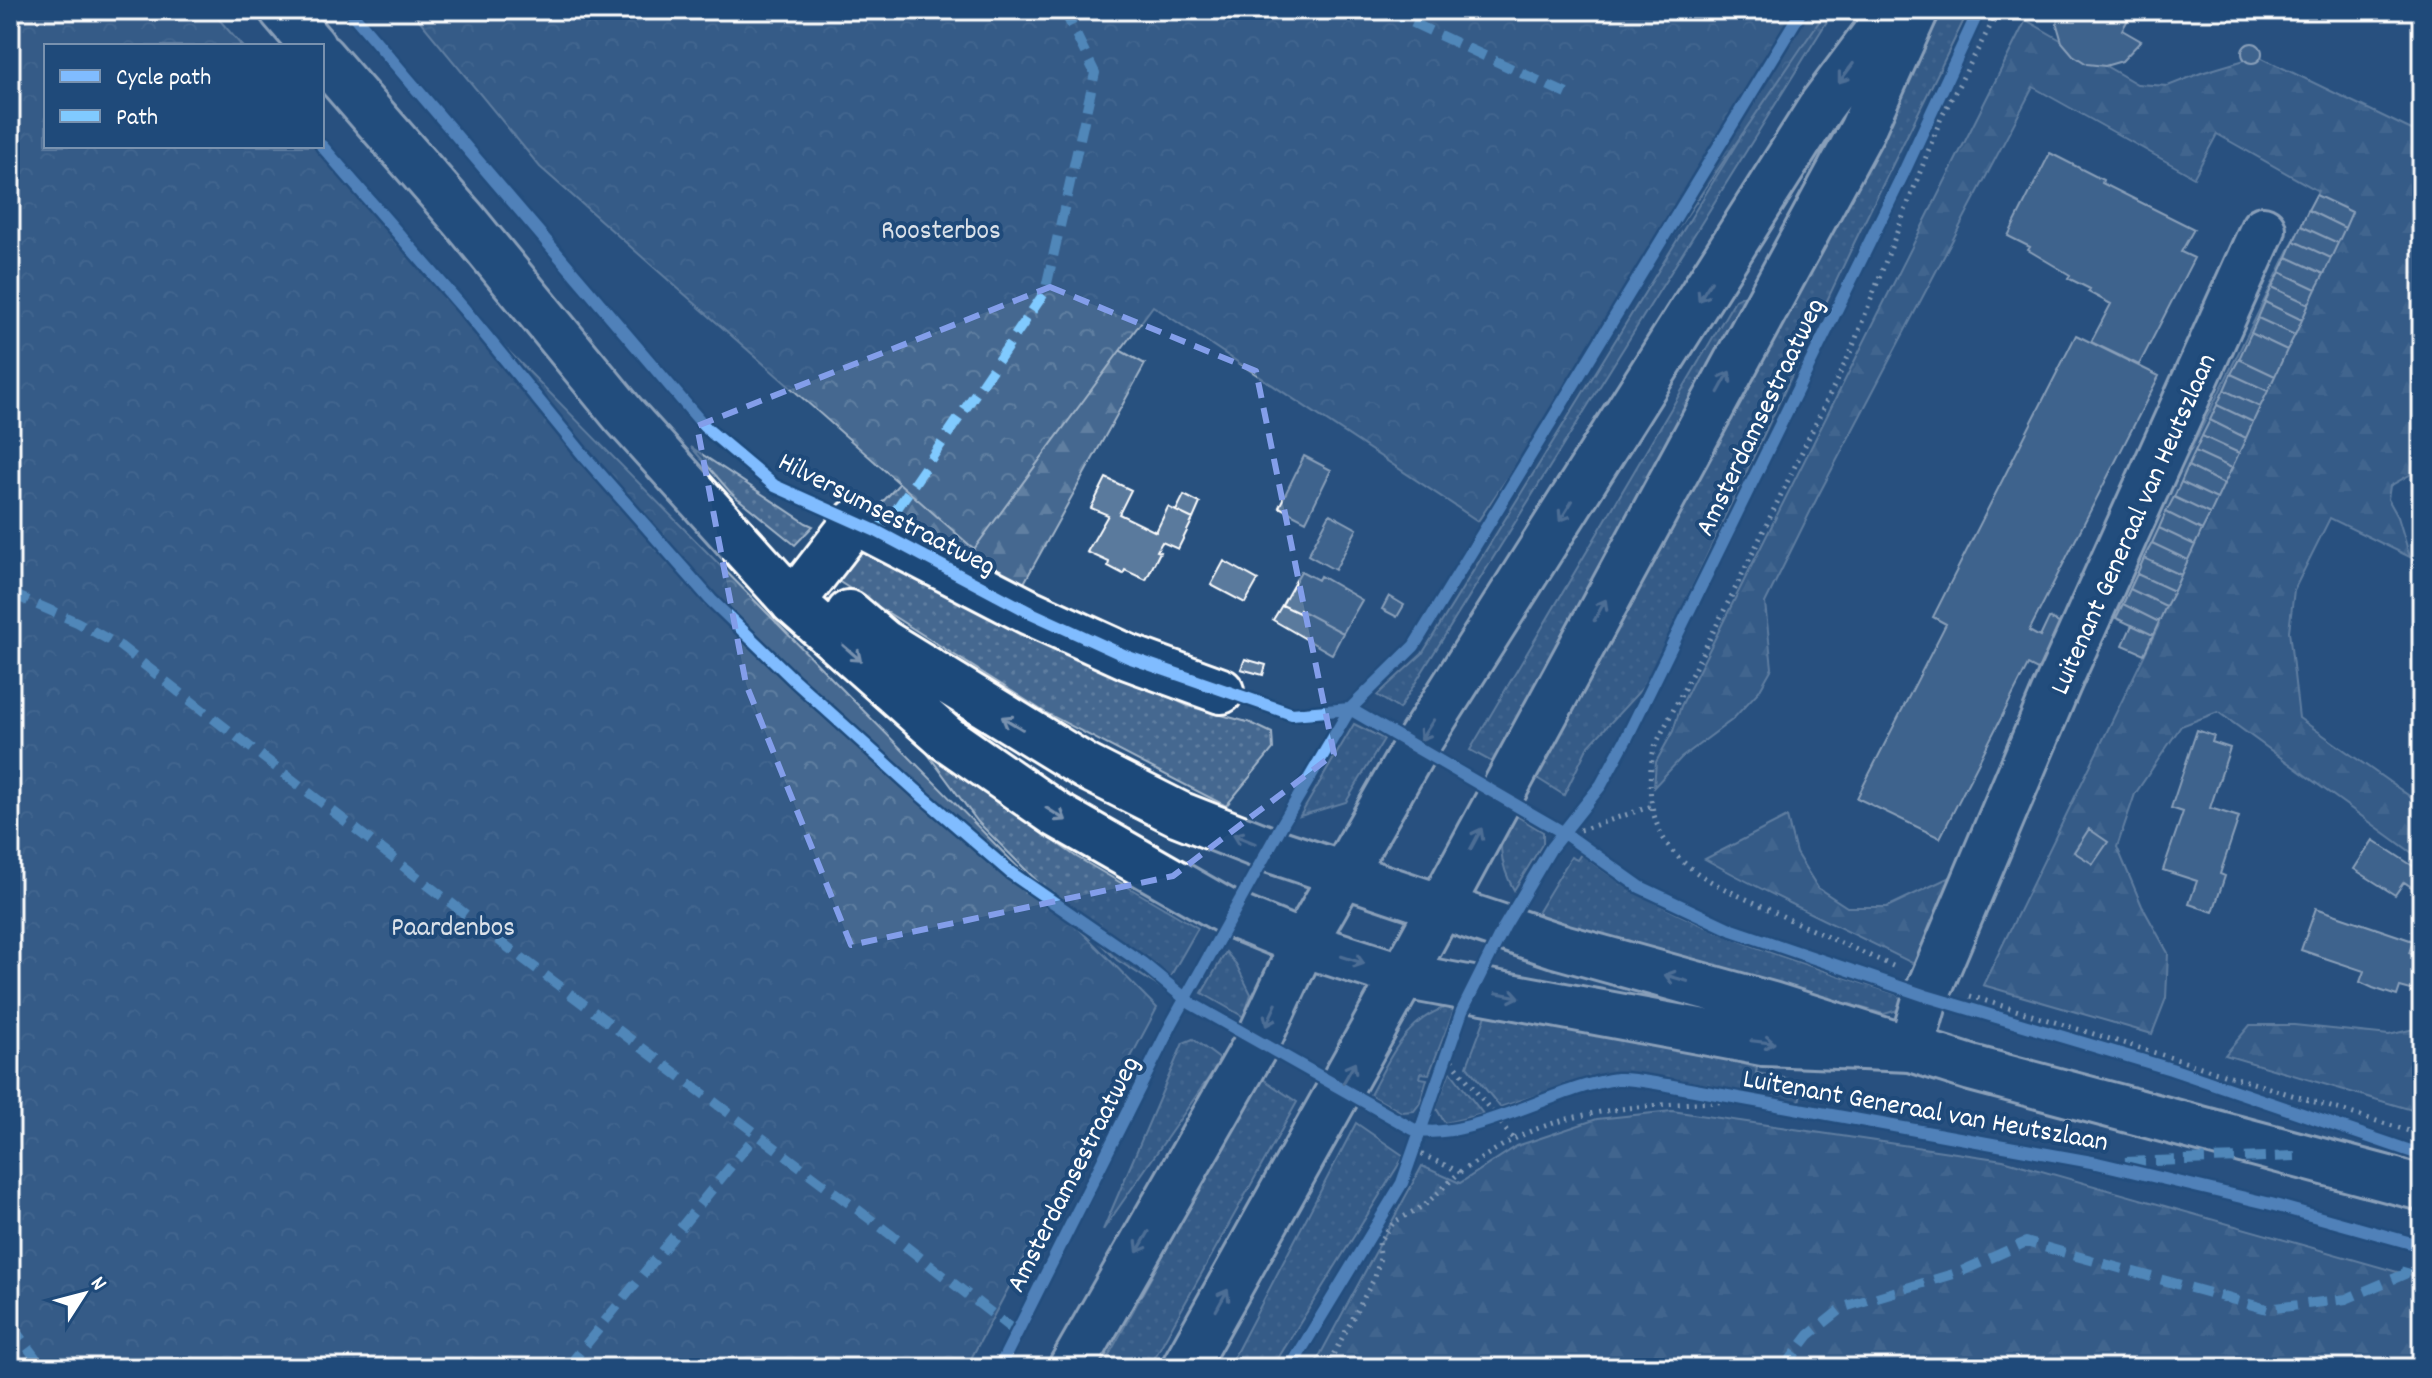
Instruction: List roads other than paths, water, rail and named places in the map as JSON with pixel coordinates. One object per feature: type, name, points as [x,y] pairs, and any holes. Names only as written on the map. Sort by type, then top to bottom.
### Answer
[{"type":"main road","points":[[282,10],[311,44]]},
{"type":"main road","points":[[1071,1368],[1258,1041],[1303,944],[1415,748],[1806,131],[1893,10]]},
{"type":"main road","name":"Amsterdamsestraatweg","points":[[1184,1368],[1403,976],[1862,130],[1916,10]]},
{"type":"main road","points":[[324,59],[464,220],[623,414],[946,738],[1057,815],[1232,915],[1303,944]]},
{"type":"main road","name":"Luitenant Generaal van Heutszlaan","points":[[1911,1049],[1929,990],[2058,684],[2263,229]]},
{"type":"main road","name":"Hilversumsestraatweg","points":[[802,591],[855,522],[1043,618],[1128,657],[1221,691]]},
{"type":"main road","points":[[802,591],[1086,767],[1179,814],[1343,876],[1440,908]]},
{"type":"main road","name":"Luitenant Generaal van Heutszlaan","points":[[1440,908],[1555,945],[1772,1005],[1971,1068],[2422,1188]]},
{"type":"main road","name":"Luitenant Generaal van Heutszlaan","points":[[1303,944],[1403,976],[1763,1043],[1911,1049]]},
{"type":"park label","name":"Roosterbos","points":[[941,228]]},
{"type":"park label","name":"Paardenbos","points":[[453,925]]}]
